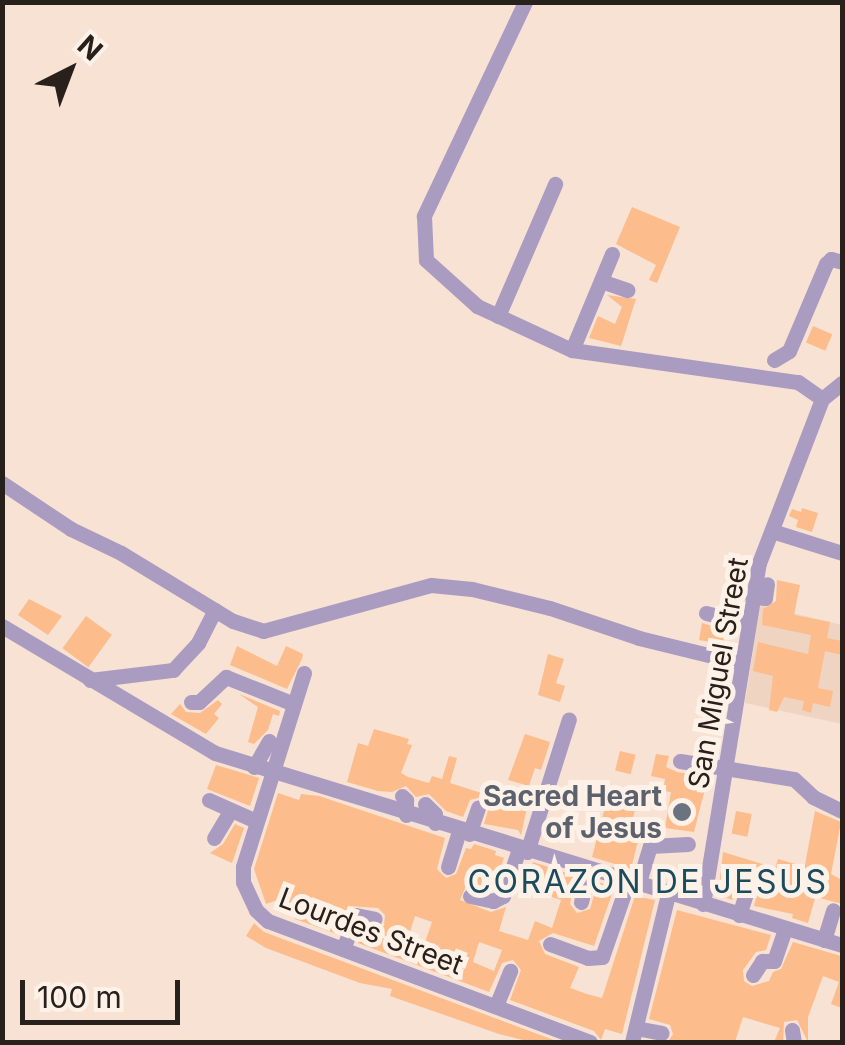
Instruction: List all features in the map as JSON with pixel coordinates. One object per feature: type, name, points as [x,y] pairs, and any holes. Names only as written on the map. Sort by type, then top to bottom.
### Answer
[{"type":"street","points":[[525,2],[422,222],[426,260],[461,294],[572,350],[798,382],[822,399],[842,383]]},
{"type":"street","points":[[498,316],[555,184]]},
{"type":"street","points":[[572,350],[612,254]]},
{"type":"street","points":[[774,360],[789,351],[826,264],[831,260],[842,262]]},
{"type":"street","points":[[601,281],[627,290]]},
{"type":"street","name":"San Miguel Street","points":[[703,904],[728,768],[752,596],[774,524],[822,399]]},
{"type":"street","points":[[2,484],[71,529],[215,610],[263,631],[431,586],[472,589],[740,663]]},
{"type":"street","points":[[774,524],[794,522]]},
{"type":"street","points":[[774,524],[842,553]]},
{"type":"street","points":[[752,596],[765,598],[767,584]]},
{"type":"street","points":[[90,680],[173,670],[198,643],[215,610]]},
{"type":"street","points":[[706,612],[746,624]]},
{"type":"street","points":[[2,626],[215,753],[293,780],[334,784],[356,799],[739,915],[763,917],[785,929],[842,946]]},
{"type":"street","name":"Lourdes Street","points":[[304,673],[294,704],[262,770],[243,882],[256,910],[274,924],[339,952],[590,1042]]},
{"type":"street","points":[[192,702],[199,702],[226,677],[294,704]]},
{"type":"street","points":[[470,896],[493,902],[503,896],[569,719]]},
{"type":"street","points":[[262,770],[269,741]]},
{"type":"street","points":[[680,761],[794,779],[813,798],[842,811]]},
{"type":"street","points":[[293,780],[293,798]]},
{"type":"street","points":[[402,796],[406,800],[406,814]]},
{"type":"street","points":[[208,800],[256,821]]},
{"type":"street","points":[[424,804],[433,810],[435,823]]},
{"type":"street","points":[[448,867],[478,808]]},
{"type":"street","points":[[214,838],[230,811]]},
{"type":"street","points":[[513,829],[518,849]]},
{"type":"street","points":[[550,944],[588,958],[602,957],[650,846],[688,844]]},
{"type":"street","points":[[581,902],[589,870]]},
{"type":"street","points":[[739,915],[748,888]]},
{"type":"street","points":[[662,1033],[634,1035],[634,1003],[668,894]]},
{"type":"street","points":[[274,924],[280,906]]},
{"type":"street","points":[[824,940],[833,910]]},
{"type":"street","points":[[339,952],[356,916],[374,924]]},
{"type":"street","points":[[753,975],[762,961],[774,961],[785,929]]},
{"type":"street","points":[[496,1006],[510,972]]},
{"type":"shaded area","points":[[760,605],[842,625],[842,724],[745,703]]},
{"type":"building","points":[[632,207],[680,227],[657,283],[649,280],[656,265],[616,244]]},
{"type":"building","points":[[607,295],[636,299],[621,346],[589,338],[598,316],[615,324],[622,307]]},
{"type":"building","points":[[813,326],[832,334],[825,351],[806,343]]},
{"type":"building","points":[[802,508],[818,513],[812,532],[796,527],[798,520],[789,516],[792,509],[801,512]]},
{"type":"building","points":[[777,580],[800,585],[794,615],[830,622],[827,638],[842,641],[842,655],[825,651],[818,688],[833,691],[830,707],[813,703],[811,713],[802,710],[804,701],[784,697],[777,712],[769,710],[773,676],[753,671],[758,642],[808,654],[811,635],[762,625],[763,609],[776,601]]},
{"type":"building","points":[[29,599],[62,616],[48,635],[18,615]]},
{"type":"building","points":[[86,616],[112,635],[88,667],[62,648]]},
{"type":"building","points":[[702,623],[726,630],[723,644],[699,640]]},
{"type":"building","points":[[237,646],[277,666],[286,646],[303,654],[287,689],[230,665]]},
{"type":"building","points":[[548,654],[564,659],[556,683],[565,686],[560,702],[538,695]]},
{"type":"building","points":[[239,694],[280,711],[279,716],[273,714],[268,730],[254,744],[248,742],[258,707]]},
{"type":"building","points":[[218,700],[222,704],[214,714],[219,718],[206,734],[171,714],[180,704],[186,712],[200,713]]},
{"type":"building","points":[[374,729],[409,739],[407,744],[412,745],[401,773],[408,777],[429,783],[432,776],[442,779],[449,756],[457,758],[450,783],[516,804],[517,799],[528,803],[521,835],[518,830],[484,824],[489,807],[481,797],[470,800],[463,817],[446,811],[429,794],[416,797],[406,786],[392,792],[347,782],[358,743],[368,746]]},
{"type":"building","points":[[525,734],[550,742],[541,770],[535,768],[529,786],[508,780]]},
{"type":"building","points":[[620,751],[636,755],[631,774],[615,770]]},
{"type":"building","name":"Sacred Heart of Jesus","points":[[656,754],[669,756],[666,767],[677,772],[708,777],[694,832],[665,828],[671,792],[663,791],[665,779],[651,776]]},
{"type":"building","points":[[216,765],[259,778],[250,806],[207,789]]},
{"type":"building","points":[[278,793],[299,800],[301,794],[319,796],[445,838],[437,869],[446,878],[456,874],[466,848],[471,849],[474,844],[496,851],[495,855],[504,858],[494,888],[466,886],[460,900],[491,912],[506,907],[499,931],[528,940],[535,921],[552,928],[561,900],[546,895],[549,885],[529,879],[533,862],[576,876],[570,904],[577,913],[590,909],[598,882],[614,888],[594,946],[553,933],[539,941],[545,954],[579,967],[570,988],[602,998],[635,896],[655,900],[622,1034],[605,1029],[601,1040],[594,1031],[510,1000],[521,970],[513,960],[502,963],[489,992],[358,943],[363,928],[384,926],[385,915],[378,908],[349,906],[337,934],[295,919],[298,911],[283,907],[286,897],[266,904],[254,869]],"holes":[[[415,916],[432,922],[425,942],[409,935]],[[479,942],[502,950],[494,971],[473,962]]]},
{"type":"building","points":[[606,803],[635,810],[630,830],[640,833],[631,869],[592,857]]},
{"type":"building","points":[[736,811],[752,814],[747,837],[732,834]]},
{"type":"building","points":[[815,811],[841,822],[831,874],[842,880],[842,904],[820,898],[826,874],[804,870]]},
{"type":"building","points":[[235,824],[244,828],[232,863],[210,853],[223,844]]},
{"type":"building","points":[[723,852],[775,868],[778,859],[802,866],[796,889],[816,895],[808,923],[792,918],[793,914],[754,906],[759,887],[751,877],[740,880],[732,900],[718,895]]},
{"type":"building","points":[[677,910],[771,935],[766,950],[756,952],[743,970],[744,981],[752,986],[769,981],[773,972],[781,969],[793,942],[841,956],[842,1008],[831,1004],[839,982],[823,976],[808,1017],[808,1042],[797,1020],[784,1022],[783,1042],[774,1042],[780,1028],[743,1017],[735,1042],[668,1042],[673,1034],[670,1025],[649,1019]]},
{"type":"building","points":[[254,923],[264,932],[559,1042],[531,1042],[499,1034],[390,996],[392,989],[360,983],[266,948],[246,936]]},
{"type":"place","name":"Sacred Heart of Jesus","points":[[682,812]]},
{"type":"district","name":"CORAZON DE JESUS","points":[[648,882]]}]
